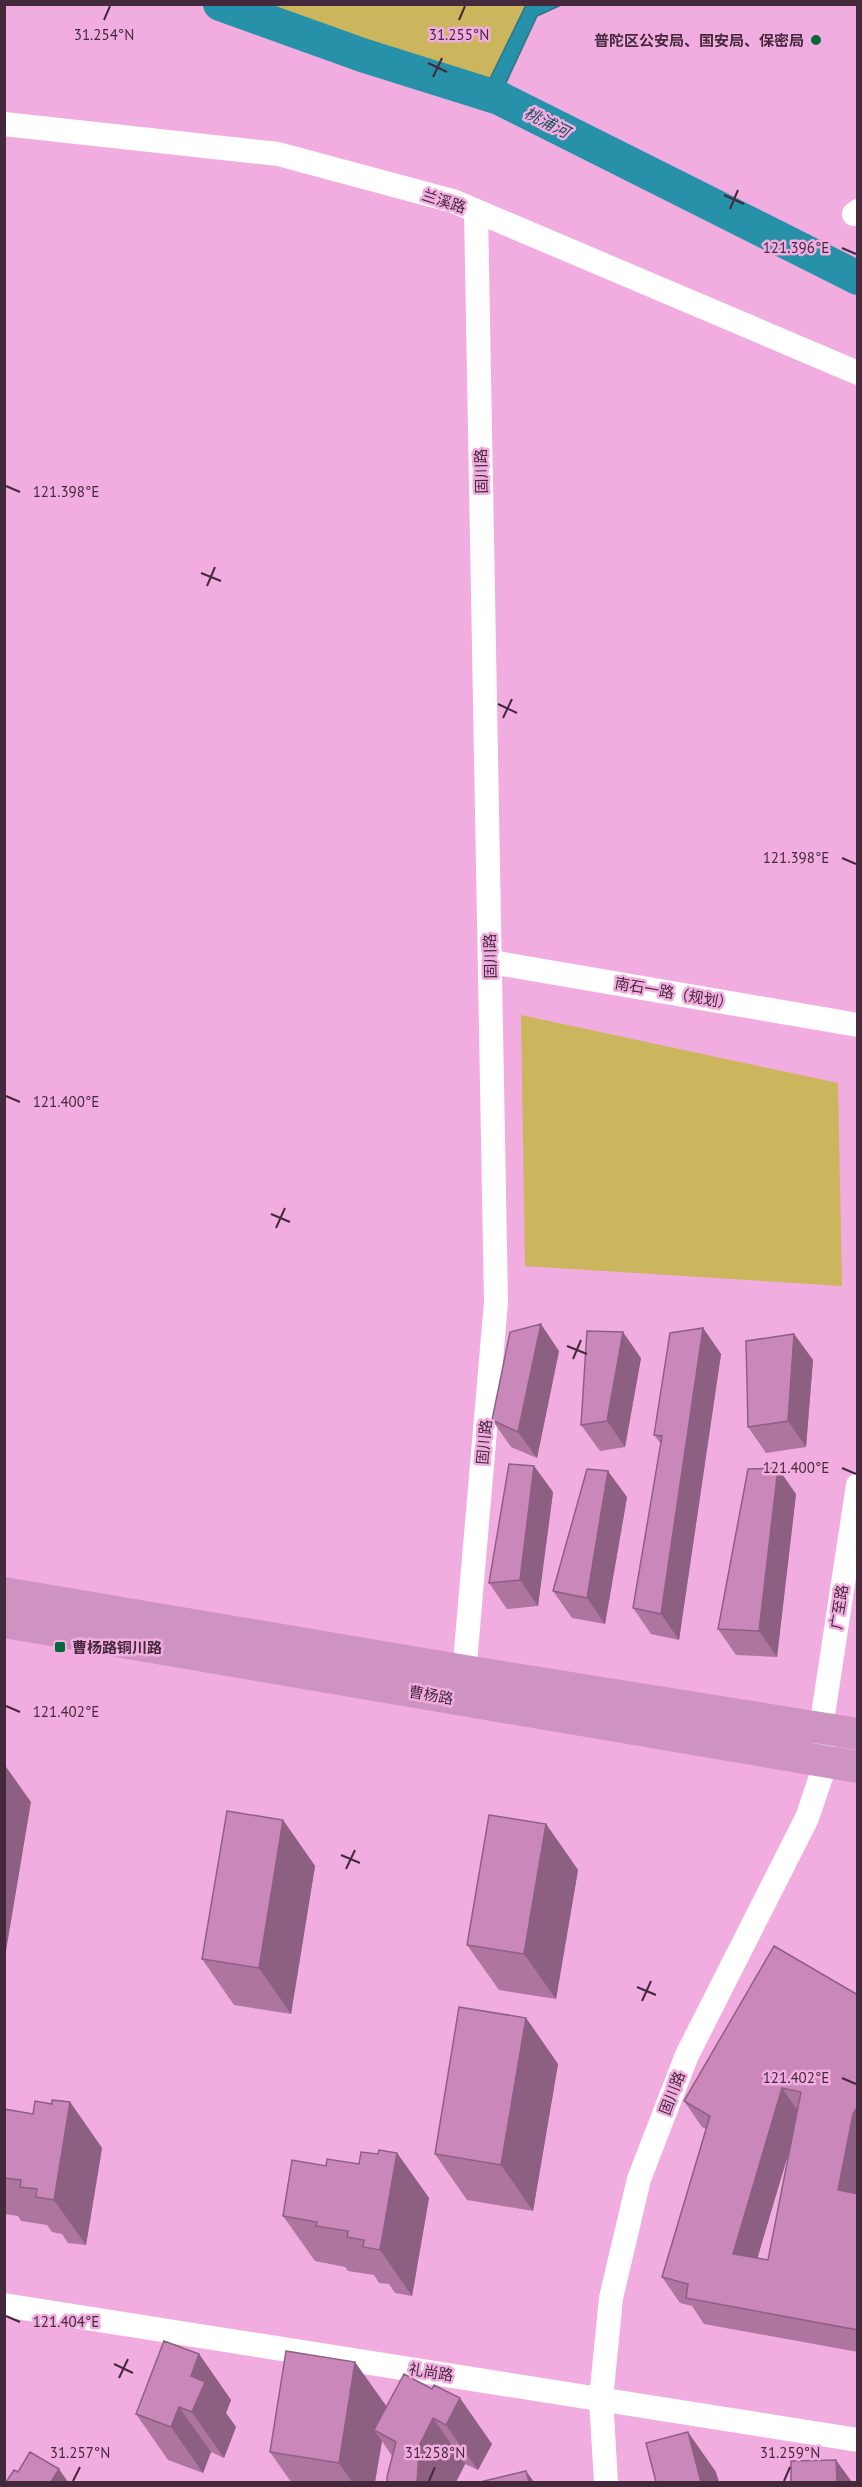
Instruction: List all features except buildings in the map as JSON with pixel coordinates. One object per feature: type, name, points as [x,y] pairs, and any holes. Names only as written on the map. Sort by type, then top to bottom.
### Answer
[{"type":"main road","name":"曹杨路","points":[[4,1593],[858,1767]]},
{"type":"main road","name":"曹杨路","points":[[4,1622],[463,1686],[858,1734]]},
{"type":"street","name":"兰溪路","points":[[4,124],[278,154],[453,201],[858,373]]},
{"type":"street","name":"固川路","points":[[463,1686],[496,1302],[476,211]]},
{"type":"street","name":"南石一路（规划）","points":[[491,962],[858,1024]]},
{"type":"street","name":"广至路","points":[[821,1728],[858,1485]]},
{"type":"street","name":"固川路","points":[[606,2482],[601,2399],[611,2298],[639,2179],[687,2055],[807,1818],[826,1762],[821,1728]]},
{"type":"street","name":"礼尚路","points":[[4,2305],[858,2440]]},
{"type":"shaded area","points":[[220,5],[526,5],[483,93],[362,55]]},
{"type":"shaded area","points":[[521,1015],[838,1083],[842,1286],[525,1266]]},
{"type":"water","points":[[526,5],[561,5],[537,16],[499,98],[483,93]]},
{"type":"waterway","name":"桃浦河","points":[[220,4],[362,55],[499,98],[858,278]]},
{"type":"place","name":"普陀区公安局、国安局、保密局","points":[[816,40]]},
{"type":"place","name":"曹杨路铜川路","points":[[60,1647]]}]
